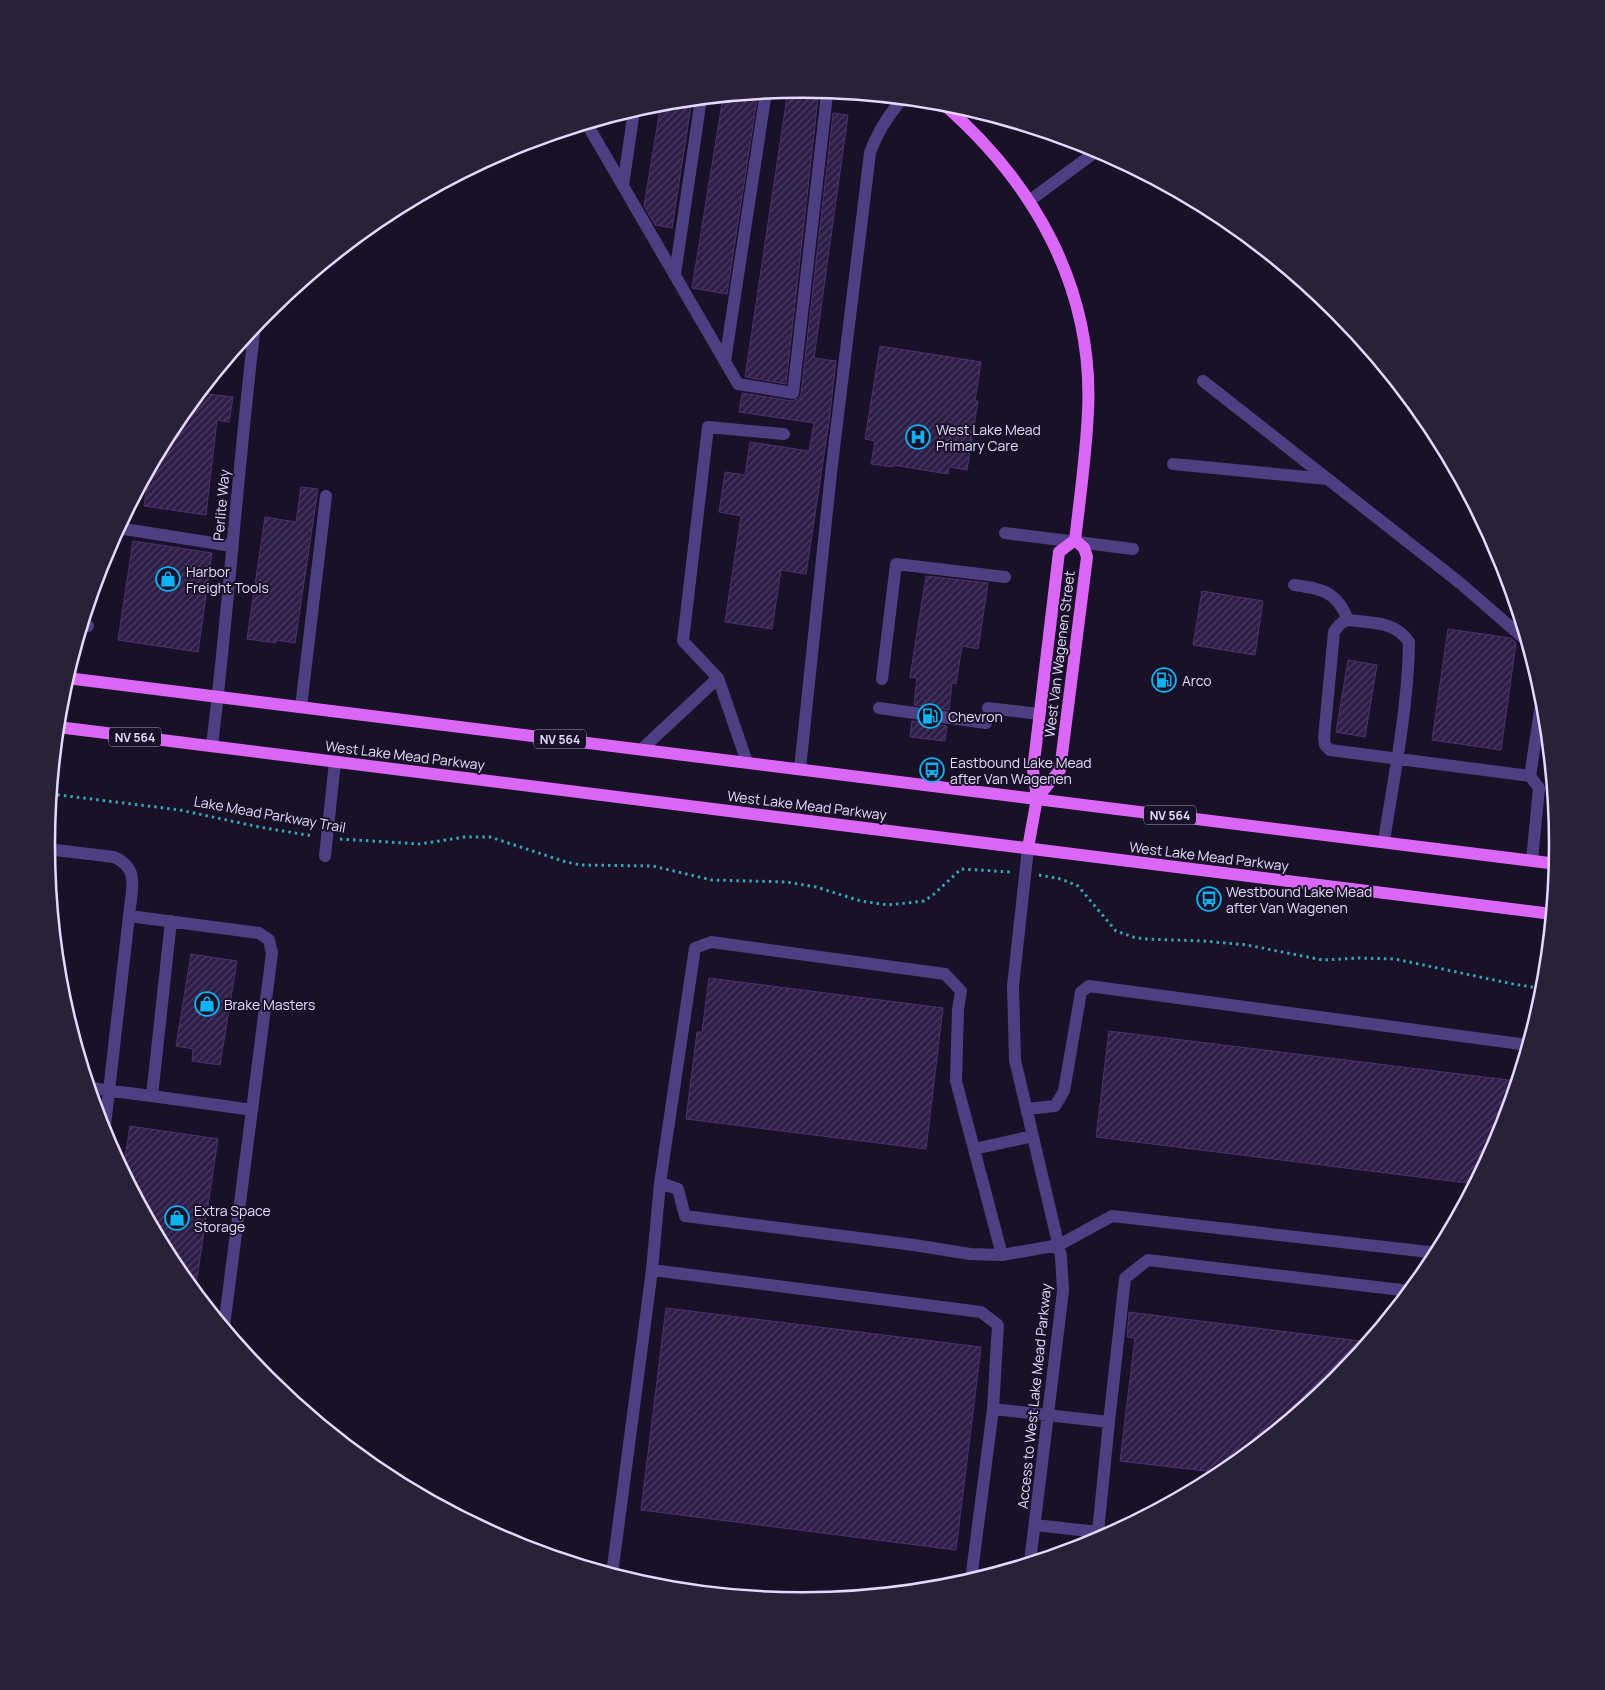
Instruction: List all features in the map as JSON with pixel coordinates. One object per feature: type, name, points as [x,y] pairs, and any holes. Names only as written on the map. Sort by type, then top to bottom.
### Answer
[{"type":"main road","points":[[953,113],[994,154],[1029,201],[1051,237],[1066,272],[1078,310],[1086,350],[1088,412],[1075,540]]},
{"type":"main road","name":"West Van Wagenen Street","points":[[1028,848],[1037,798],[1033,770],[1059,552],[1075,540],[1084,548],[1087,556],[1060,770],[1037,798]]},
{"type":"main road","name":"NV 564","points":[[74,679],[1549,863]]},
{"type":"main road","name":"West Lake Mead Parkway","points":[[64,728],[1546,913]]},
{"type":"street","points":[[590,129],[738,384],[793,393],[826,98]]},
{"type":"street","points":[[725,361],[765,99]]},
{"type":"street","points":[[800,769],[831,473],[870,154],[874,140],[898,104]]},
{"type":"street","points":[[674,274],[700,105]]},
{"type":"street","points":[[623,186],[633,118]]},
{"type":"street","points":[[1029,201],[1091,155]]},
{"type":"street","name":"Perlite Way","points":[[212,746],[254,338]]},
{"type":"street","points":[[1203,382],[1460,583],[1519,635]]},
{"type":"street","points":[[747,762],[718,678],[683,642],[708,428],[784,434]]},
{"type":"street","points":[[1173,464],[1327,479]]},
{"type":"street","points":[[301,706],[326,496]]},
{"type":"street","points":[[125,529],[232,546]]},
{"type":"street","points":[[1005,533],[1075,540],[1133,549]]},
{"type":"street","points":[[882,679],[896,564],[1005,577]]},
{"type":"street","points":[[1294,585],[1325,591],[1334,596],[1344,609],[1348,620]]},
{"type":"street","points":[[1384,841],[1396,759],[1405,700],[1409,642],[1400,631],[1392,626],[1348,620],[1342,622],[1334,632],[1324,738],[1325,744],[1330,750],[1396,759],[1530,776]]},
{"type":"street","points":[[642,749],[718,678]]},
{"type":"street","points":[[879,708],[986,723]]},
{"type":"street","points":[[988,708],[1040,714]]},
{"type":"street","points":[[1532,860],[1539,788],[1530,776],[1539,717]]},
{"type":"street","points":[[325,856],[335,762]]},
{"type":"street","name":"Access to West Lake Mead Parkway","points":[[1028,848],[1012,986],[1015,1060],[1059,1245],[1063,1290],[1031,1557]]},
{"type":"street","points":[[55,850],[114,857],[124,861],[130,869],[133,878],[106,1115]]},
{"type":"street","points":[[129,916],[259,933],[269,940],[272,953],[225,1319]]},
{"type":"street","points":[[152,1096],[172,921]]},
{"type":"street","points":[[613,1568],[652,1270],[660,1183],[695,948],[711,942],[946,974],[960,991],[956,1081],[1002,1255]]},
{"type":"street","points":[[1027,1109],[1055,1106],[1064,1091],[1081,992],[1090,986],[1523,1044]]},
{"type":"street","points":[[96,1089],[252,1110]]},
{"type":"street","points":[[974,1150],[1033,1136]]},
{"type":"street","points":[[660,1183],[678,1189],[685,1216],[970,1254],[1002,1255],[1059,1245],[1112,1216],[1429,1252]]},
{"type":"street","points":[[1105,1528],[1109,1422],[1124,1278],[1148,1260],[1402,1291]]},
{"type":"street","points":[[652,1270],[981,1312],[998,1325],[993,1409],[972,1573]]},
{"type":"street","points":[[993,1409],[1109,1422]]},
{"type":"street","points":[[1035,1525],[1097,1532]]},
{"type":"path","name":"Lake Mead Parkway Trail","points":[[57,795],[180,810],[259,827],[327,838],[420,844],[464,837],[490,838],[581,865],[653,866],[712,880],[787,882],[816,887],[861,901],[888,904],[924,901],[961,869],[1025,872],[1062,879],[1078,886],[1116,931],[1133,937],[1247,945],[1323,960],[1395,959],[1537,988]]},
{"type":"building","points":[[787,98],[818,98],[786,384],[745,377]]},
{"type":"building","points":[[757,99],[727,294],[692,288],[722,102]]},
{"type":"building","points":[[691,106],[672,228],[655,225],[644,206],[660,112]]},
{"type":"building","points":[[833,113],[848,115],[814,358],[836,361],[829,422],[806,574],[781,570],[772,629],[725,622],[741,516],[719,512],[725,472],[745,475],[750,442],[809,451],[814,423],[739,412],[742,393],[792,401],[799,398],[801,394]]},
{"type":"building","points":[[880,346],[981,362],[975,401],[978,401],[967,470],[949,467],[948,474],[893,465],[893,467],[871,464],[875,441],[865,439]]},
{"type":"building","points":[[206,394],[233,397],[229,422],[217,420],[206,515],[144,506],[147,485],[155,471]]},
{"type":"building","points":[[301,487],[318,489],[295,643],[276,640],[276,643],[247,639],[265,517],[296,522]]},
{"type":"building","name":"Harbor Freight Tools","points":[[133,541],[212,553],[198,652],[118,640]]},
{"type":"building","points":[[926,576],[988,583],[978,649],[962,646],[956,684],[952,683],[949,710],[914,705],[917,678],[910,677]]},
{"type":"building","points":[[1202,591],[1263,601],[1255,655],[1193,645]]},
{"type":"building","points":[[1448,629],[1511,638],[1516,643],[1501,750],[1432,740]]},
{"type":"building","points":[[1348,660],[1377,665],[1365,737],[1336,732]]},
{"type":"building","points":[[912,721],[947,726],[945,741],[910,737]]},
{"type":"building","name":"Brake Masters","points":[[191,954],[237,961],[220,1065],[192,1061],[193,1049],[176,1046]]},
{"type":"building","points":[[709,978],[943,1008],[926,1149],[686,1119],[697,1032],[702,1032]]},
{"type":"building","points":[[1109,1031],[1511,1080],[1493,1131],[1469,1183],[1096,1137]]},
{"type":"building","name":"Extra Space Storage","points":[[130,1126],[218,1139],[196,1282],[155,1219],[125,1160]]},
{"type":"building","points":[[666,1308],[981,1347],[956,1550],[641,1510]]},
{"type":"building","points":[[1129,1312],[1362,1341],[1331,1374],[1295,1407],[1258,1438],[1210,1472],[1120,1461],[1135,1338],[1127,1337]]},
{"type":"place","name":"West Lake Mead Primary Care","points":[[918,437]]},
{"type":"place","name":"Harbor Freight Tools","points":[[168,579]]},
{"type":"place","name":"Arco","points":[[1164,680]]},
{"type":"place","name":"Chevron","points":[[930,716]]},
{"type":"place","name":"Eastbound Lake Mead after Van Wagenen","points":[[932,770]]},
{"type":"place","name":"Westbound Lake Mead after Van Wagenen","points":[[1209,899]]},
{"type":"place","name":"Brake Masters","points":[[207,1004]]},
{"type":"place","name":"Extra Space Storage","points":[[177,1218]]}]
